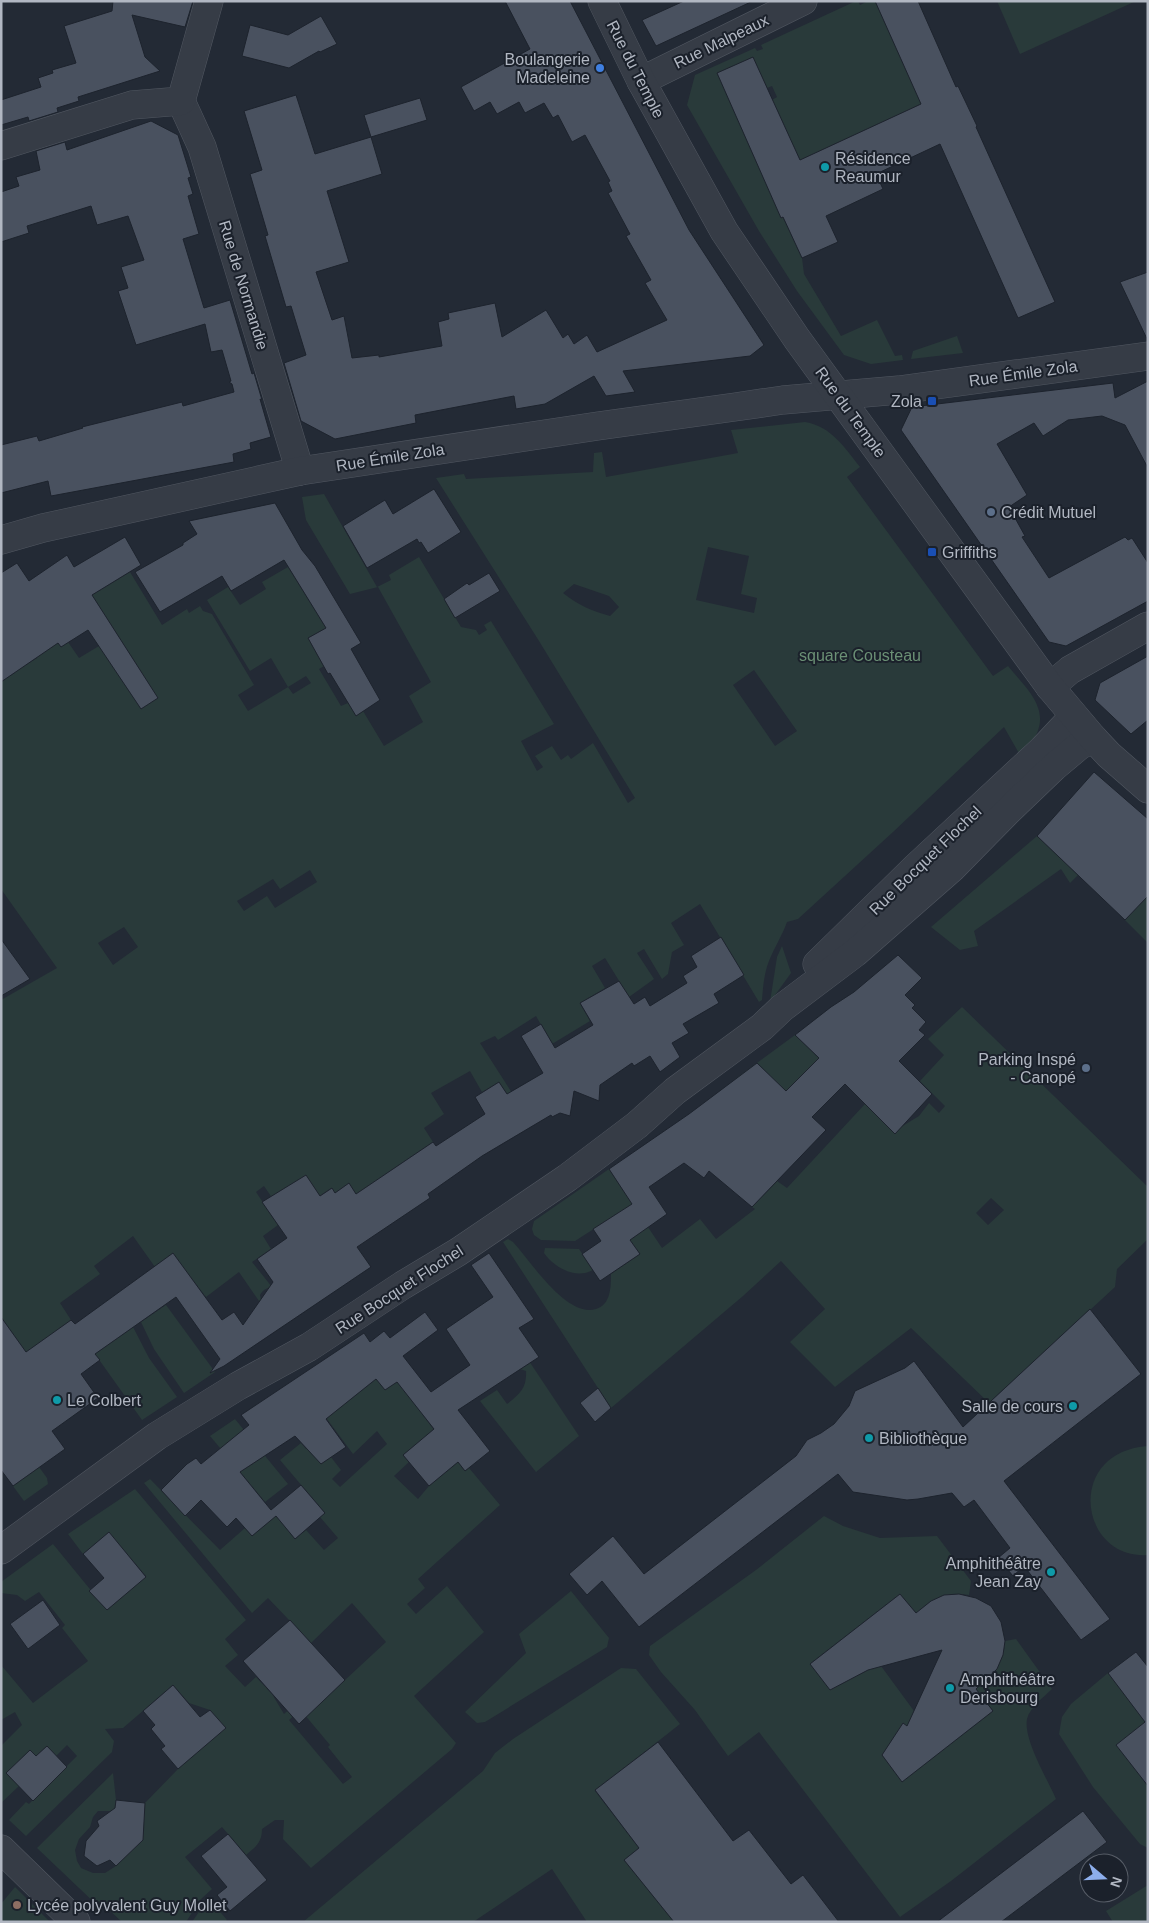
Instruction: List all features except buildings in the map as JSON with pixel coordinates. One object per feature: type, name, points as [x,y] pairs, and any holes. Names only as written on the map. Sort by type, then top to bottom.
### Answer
[{"type":"street","points":[[1,146],[132,105],[181,100],[209,1]]},
{"type":"street","name":"Rue du Temple","points":[[602,1],[641,81],[724,231],[797,339],[839,396],[1060,678],[1074,716],[1093,738],[1148,789]]},
{"type":"street","name":"Rue Malpeaux","points":[[641,81],[802,1]]},
{"type":"street","name":"Rue de Normandie","points":[[181,100],[202,147],[300,471]]},
{"type":"street","name":"Rue Émile Zola","points":[[1,540],[42,528],[300,471],[784,400],[899,390],[1148,356]]},
{"type":"street","points":[[1060,678],[1148,626]]},
{"type":"street","name":"Rue Bocquet Flochel","points":[[782,1008],[802,979],[1074,716]]},
{"type":"street","name":"Rue Bocquet Flochel","points":[[1,1550],[157,1436],[238,1386],[309,1347],[403,1285],[458,1252],[567,1178],[637,1125],[675,1092],[762,1027],[782,1008],[855,954],[952,868],[1054,767],[1079,746],[1093,738]]},
{"type":"street","points":[[1007,812],[1023,766]]},
{"type":"street","points":[[1,1848],[76,1922]]},
{"type":"green space","points":[[856,1],[860,5],[868,1],[875,1],[921,104],[800,160],[772,100],[777,97],[772,86],[767,88],[753,57],[717,73],[781,217],[783,217],[802,258],[804,274],[841,336],[877,320],[895,356],[902,355],[903,360],[871,364],[844,355],[797,291],[759,231],[687,105],[695,75],[755,48],[757,51],[763,49],[761,45]]},
{"type":"green space","points":[[997,1],[1136,1],[1020,54]]},
{"type":"green space","points":[[957,336],[963,353],[911,359],[913,351]]},
{"type":"green space","name":"square Cousteau","points":[[805,422],[823,428],[843,445],[860,467],[847,477],[993,676],[1008,666],[1033,696],[1040,714],[1040,723],[1037,733],[1031,742],[1020,755],[1004,727],[798,919],[787,922],[767,966],[762,1000],[759,1002],[700,904],[671,923],[684,945],[672,952],[668,974],[662,979],[644,949],[637,953],[654,979],[629,997],[605,958],[592,966],[605,988],[580,1003],[590,1021],[552,1044],[536,1016],[498,1040],[495,1036],[480,1043],[514,1096],[510,1098],[499,1082],[482,1092],[470,1071],[431,1093],[444,1114],[424,1128],[433,1142],[357,1196],[349,1183],[335,1193],[331,1188],[290,1224],[264,1186],[256,1192],[278,1225],[263,1236],[271,1249],[252,1262],[272,1287],[262,1292],[260,1295],[261,1300],[259,1301],[239,1272],[206,1297],[190,1277],[155,1267],[133,1236],[94,1266],[100,1274],[60,1303],[71,1320],[52,1334],[64,1351],[9,1354],[20,1344],[1,1317],[1,1000],[57,968],[1,889],[1,678],[3,680],[13,674],[1,654],[13,645],[26,665],[37,658],[31,649],[52,635],[61,647],[68,642],[79,658],[99,646],[142,673],[92,595],[130,572],[162,625],[187,609],[189,613],[200,606],[203,611],[212,614],[254,685],[238,695],[248,711],[288,687],[271,658],[250,671],[207,600],[228,587],[240,605],[266,589],[262,582],[288,567],[326,628],[308,638],[324,666],[319,669],[341,706],[348,703],[363,711],[384,746],[423,722],[409,696],[431,682],[378,587],[350,594],[306,520],[302,497],[324,494],[377,587],[391,580],[389,575],[419,557],[461,627],[476,630],[479,635],[487,630],[484,625],[491,621],[554,724],[521,741],[537,771],[543,767],[535,756],[552,746],[561,760],[568,755],[571,759],[593,743],[628,803],[635,798],[436,478],[464,474],[466,479],[593,472],[594,453],[602,452],[606,477],[738,453],[731,430]],"holes":[[[708,547],[749,556],[741,594],[757,598],[754,613],[696,600]],[[574,584],[609,596],[619,607],[610,616],[574,601],[563,593]],[[754,670],[797,731],[775,746],[733,685]],[[306,676],[311,683],[293,694],[288,687]],[[310,870],[317,882],[275,908],[267,896],[244,911],[237,901],[273,879],[280,889]],[[124,927],[138,947],[113,965],[98,943]]]},
{"type":"green space","points":[[1037,836],[1078,875],[1070,883],[1061,869],[974,931],[978,946],[960,950],[931,927]]},
{"type":"green space","points":[[1148,895],[1148,943],[1125,920]]},
{"type":"green space","points":[[782,946],[791,973],[770,1002],[777,957]]},
{"type":"green space","points":[[962,1007],[1148,1187],[1148,1239],[1117,1269],[1115,1287],[989,1403],[911,1328],[835,1387],[790,1342],[825,1309],[781,1261],[743,1296],[611,1408],[503,1242],[508,1239],[513,1242],[550,1286],[573,1305],[585,1309],[601,1307],[605,1304],[609,1294],[611,1274],[639,1254],[614,1216],[575,1241],[541,1240],[534,1235],[532,1229],[534,1221],[609,1169],[662,1248],[700,1219],[716,1239],[755,1209],[752,1207],[777,1181],[787,1188],[865,1104],[901,1127],[919,1116],[929,1103],[939,1113],[945,1106],[920,1081],[944,1055],[928,1039]],"holes":[[[991,1198],[1004,1210],[988,1225],[976,1213]]]},
{"type":"green space","points":[[795,1035],[819,1058],[768,1111],[735,1079]]},
{"type":"green space","points":[[545,1248],[579,1249],[593,1270],[579,1274],[572,1273],[553,1263],[544,1253]]},
{"type":"green space","points":[[166,1305],[215,1372],[184,1393],[154,1349],[141,1322]]},
{"type":"green space","points":[[133,1327],[149,1358],[177,1397],[142,1420],[95,1354]]},
{"type":"green space","points":[[515,1340],[579,1436],[536,1472],[480,1401],[497,1390],[507,1404],[522,1390],[526,1371],[520,1369]]},
{"type":"green space","points":[[376,1379],[398,1381],[434,1430],[403,1455],[409,1462],[394,1476],[418,1499],[429,1486],[458,1462],[465,1471],[469,1468],[500,1505],[418,1579],[425,1588],[407,1604],[416,1614],[447,1586],[484,1632],[414,1696],[456,1743],[452,1749],[311,1868],[283,1839],[284,1820],[275,1820],[262,1829],[258,1844],[246,1855],[222,1827],[185,1857],[212,1889],[200,1900],[186,1922],[122,1922],[105,1906],[100,1908],[37,1848],[113,1773],[116,1800],[115,1811],[98,1811],[93,1817],[90,1827],[79,1839],[75,1850],[77,1861],[81,1868],[93,1873],[105,1873],[116,1866],[143,1838],[145,1803],[178,1769],[225,1728],[210,1710],[189,1703],[173,1685],[123,1728],[105,1729],[114,1741],[112,1752],[26,1836],[9,1820],[26,1802],[29,1804],[77,1756],[67,1745],[56,1756],[47,1746],[36,1756],[30,1750],[7,1773],[19,1786],[1,1803],[1,1746],[22,1725],[15,1712],[1,1720],[1,1665],[33,1703],[88,1661],[62,1628],[65,1625],[39,1592],[25,1601],[17,1595],[1,1593],[1,1582],[53,1544],[107,1610],[146,1576],[109,1533],[83,1554],[68,1534],[135,1489],[246,1620],[225,1639],[238,1655],[225,1666],[245,1687],[256,1677],[272,1694],[284,1714],[316,1686],[331,1693],[386,1642],[352,1603],[311,1643],[268,1598],[252,1613],[144,1483],[150,1479],[220,1550],[245,1528],[276,1515],[295,1539],[306,1530],[324,1550],[338,1538],[320,1517],[325,1513],[280,1460],[301,1443],[306,1449],[317,1439],[341,1470],[332,1479],[340,1487],[387,1444],[377,1431],[353,1454],[324,1415],[352,1398]],"holes":[[[298,1712],[304,1714],[330,1745],[328,1747],[352,1777],[343,1784],[289,1720]]]},
{"type":"green space","points":[[235,1419],[288,1484],[265,1502],[210,1436]]},
{"type":"green space","points":[[1148,1446],[1148,1555],[1125,1552],[1107,1541],[1096,1524],[1091,1505],[1093,1484],[1103,1466],[1121,1453]]},
{"type":"green space","points":[[39,1467],[47,1478],[48,1484],[24,1501],[13,1486]]},
{"type":"green space","points":[[824,1516],[843,1526],[880,1538],[937,1536],[971,1581],[969,1595],[954,1594],[940,1597],[922,1608],[917,1614],[900,1594],[811,1663],[862,1669],[881,1666],[914,1711],[909,1728],[903,1724],[882,1755],[902,1781],[993,1711],[974,1686],[992,1674],[1000,1662],[1005,1641],[1016,1639],[1052,1689],[1031,1710],[1027,1719],[1027,1727],[1032,1748],[1056,1799],[951,1881],[900,1917],[759,1732],[728,1756],[695,1710],[661,1672],[649,1655],[650,1646],[756,1570]]},
{"type":"green space","points":[[571,1591],[609,1638],[607,1647],[485,1722],[477,1723],[465,1712],[526,1653],[519,1634]]},
{"type":"green space","points":[[621,1668],[636,1669],[680,1724],[595,1791],[639,1848],[624,1860],[674,1922],[587,1922],[552,1869],[473,1922],[303,1922],[483,1771],[495,1753],[513,1739]]},
{"type":"green space","points":[[1108,1673],[1148,1725],[1148,1848],[1140,1844],[1093,1787],[1059,1734],[1062,1717],[1071,1704]]},
{"type":"green space","points":[[1148,1885],[1148,1921],[1113,1922],[1106,1911],[1119,1903],[1129,1903],[1129,1897]]},
{"type":"green space","name":"Lycée polyvalent Guy Mollet","points":[[15,1887],[50,1922],[1,1922],[1,1904]]},
{"type":"green space","points":[[210,1900],[227,1920],[225,1922],[192,1922],[205,1903]]},
{"type":"place","name":"Boulangerie Madeleine","points":[[600,68]]},
{"type":"place","name":"Résidence Reaumur","points":[[825,167]]},
{"type":"place","name":"Zola","points":[[932,401]]},
{"type":"place","name":"Crédit Mutuel","points":[[991,512]]},
{"type":"place","name":"Griffiths","points":[[932,552]]},
{"type":"place","name":"Parking Inspé - Canopé","points":[[1086,1068]]},
{"type":"place","name":"Le Colbert","points":[[57,1400]]},
{"type":"place","name":"Salle de cours","points":[[1073,1406]]},
{"type":"place","name":"Bibliothèque","points":[[869,1438]]},
{"type":"place","name":"Amphithéâtre Jean Zay","points":[[1051,1572]]},
{"type":"place","name":"Amphithéâtre Derisbourg","points":[[950,1688]]},
{"type":"place","name":"Lycée polyvalent Guy Mollet","points":[[17,1905]]}]
